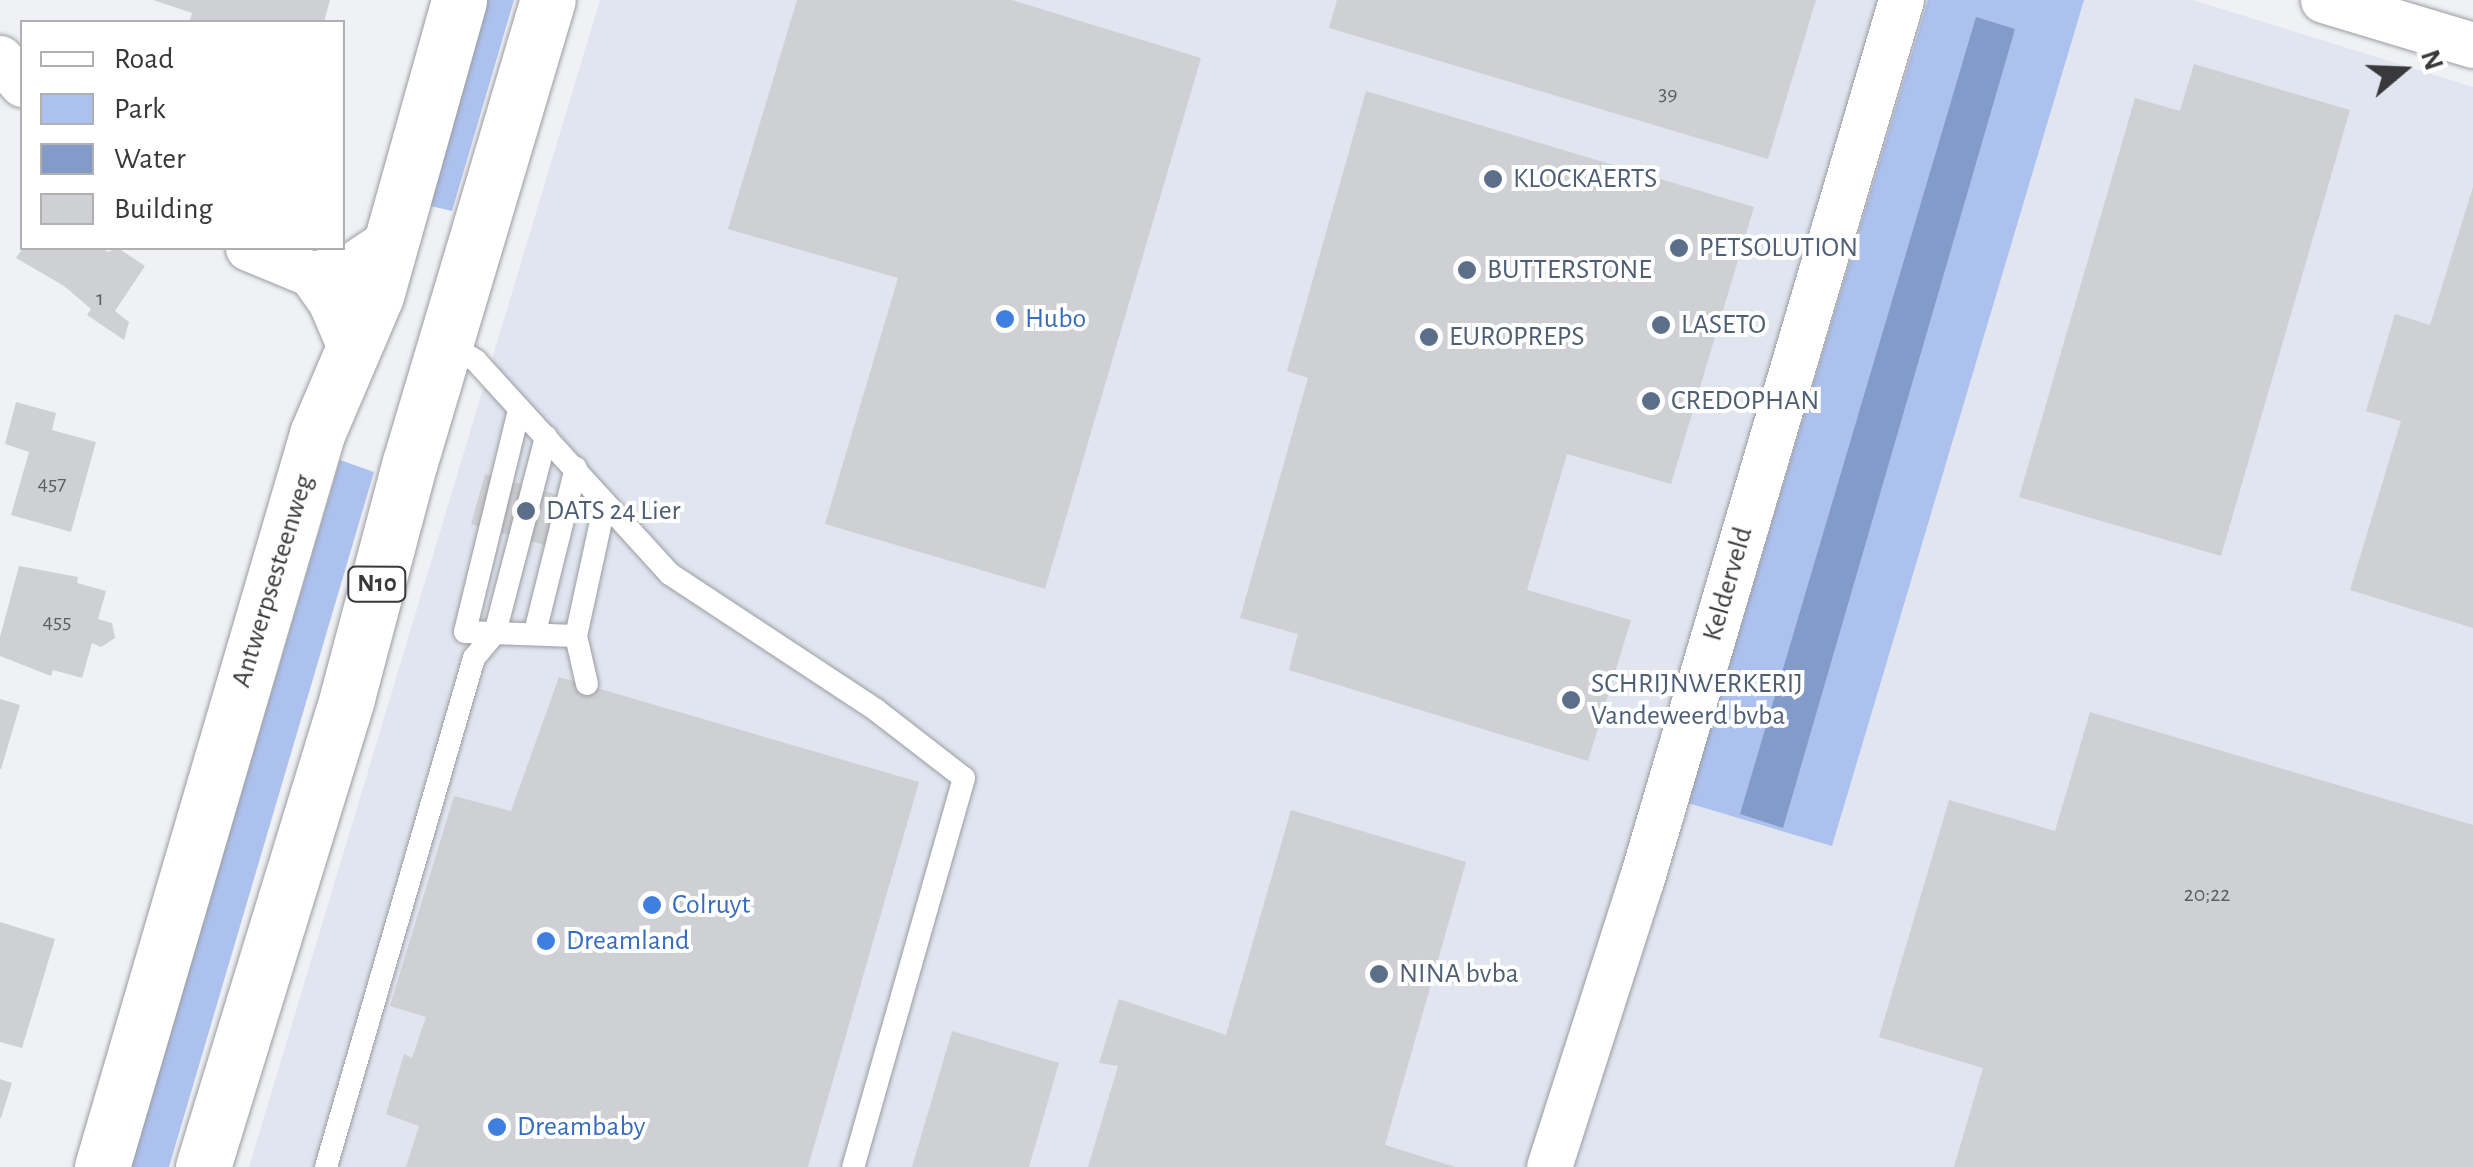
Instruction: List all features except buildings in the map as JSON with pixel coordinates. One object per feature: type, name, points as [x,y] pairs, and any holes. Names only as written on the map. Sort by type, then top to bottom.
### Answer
[{"type":"main road","name":"Antwerpsesteenweg","points":[[102,1167],[317,434],[354,357],[394,236],[459,0]]},
{"type":"main road","name":"N10","points":[[203,1167],[346,698],[548,0]]},
{"type":"street","name":"Kelderveld","points":[[1549,1167],[1641,880],[1901,0]]},
{"type":"street","points":[[2322,0],[2473,45]]},
{"type":"street","points":[[0,58],[20,82]]},
{"type":"street","points":[[311,274],[350,266],[394,236]]},
{"type":"street","points":[[253,250],[311,274],[332,302],[354,357]]},
{"type":"lane","points":[[447,342],[476,360],[670,574],[876,710],[964,778],[853,1167]]},
{"type":"lane","points":[[519,410],[465,632],[576,636]]},
{"type":"lane","points":[[326,1167],[474,658],[495,633],[546,437]]},
{"type":"lane","points":[[535,632],[576,468]]},
{"type":"lane","points":[[588,684],[576,636],[605,503]]},
{"type":"shaded area","points":[[600,0],[2193,0],[2473,87],[2473,1167],[249,1167]]},
{"type":"green space","points":[[482,0],[514,0],[452,211],[422,204]]},
{"type":"green space","points":[[1928,0],[2084,0],[1832,846],[1688,803]]},
{"type":"green space","points":[[340,460],[374,472],[169,1167],[131,1167]]},
{"type":"water","points":[[1976,17],[2015,29],[1783,828],[1740,814]]},
{"type":"place","name":"KLOCKAERTS","points":[[1493,179]]},
{"type":"place","name":"PETSOLUTION","points":[[1679,248]]},
{"type":"place","name":"BUTTERSTONE","points":[[1467,270]]},
{"type":"place","name":"Hubo","points":[[1005,319]]},
{"type":"place","name":"LASETO","points":[[1661,325]]},
{"type":"place","name":"EUROPREPS","points":[[1429,337]]},
{"type":"place","name":"CREDOPHAN","points":[[1651,401]]},
{"type":"place","name":"DATS 24 Lier","points":[[526,511]]},
{"type":"place","name":"SCHRIJNWERKERIJ Vandeweerd bvba","points":[[1571,700]]},
{"type":"place","name":"Colruyt","points":[[652,905]]},
{"type":"place","name":"Dreamland","points":[[546,941]]},
{"type":"place","name":"NINA bvba","points":[[1379,974]]},
{"type":"place","name":"Dreambaby","points":[[497,1127]]}]
